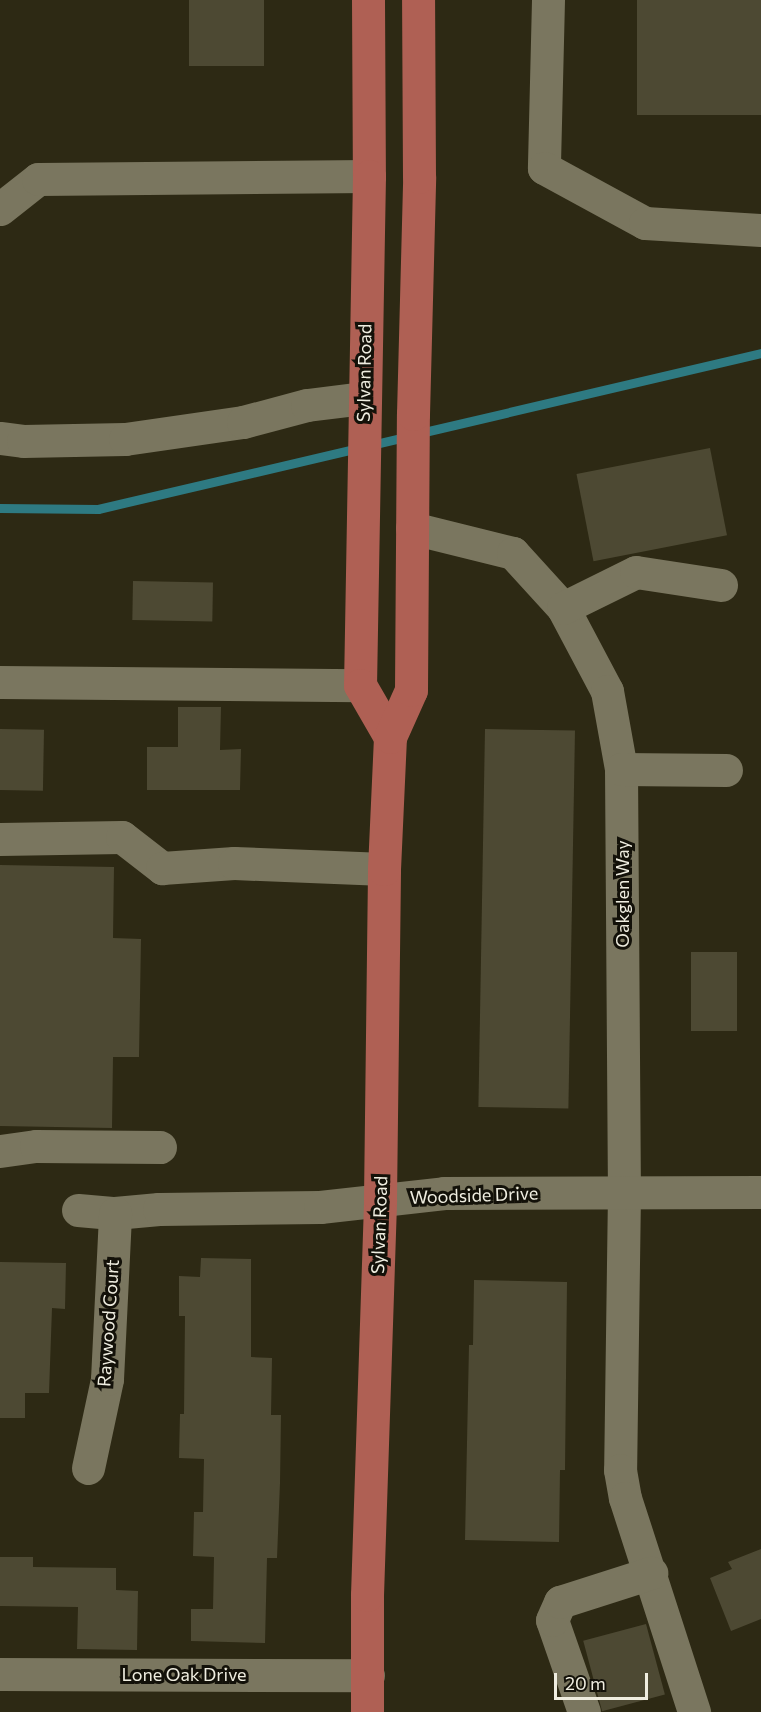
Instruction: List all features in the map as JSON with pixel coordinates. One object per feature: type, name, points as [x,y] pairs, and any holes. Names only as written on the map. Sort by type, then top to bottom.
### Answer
[{"type":"main road","name":"Sylvan Road","points":[[360,685],[363,411],[369,176],[368,0]]},
{"type":"main road","name":"Sylvan Road","points":[[367,1712],[367,1584],[380,1199],[384,869],[390,737],[411,690],[413,414],[419,177],[417,0]]},
{"type":"main road","points":[[360,685],[390,737]]},
{"type":"street","points":[[548,0],[544,168],[645,223],[761,230]]},
{"type":"street","points":[[0,209],[38,179],[369,176]]},
{"type":"street","points":[[0,438],[23,441],[125,439],[243,422],[308,405],[363,411]]},
{"type":"street","name":"Oakglen Way","points":[[412,528],[513,553],[563,608],[607,692],[621,769],[624,1192],[620,1470],[625,1498],[694,1712]]},
{"type":"street","points":[[563,608],[636,572],[721,585]]},
{"type":"street","points":[[0,682],[360,685]]},
{"type":"street","points":[[621,769],[726,770]]},
{"type":"street","points":[[0,839],[122,837],[162,868],[234,863],[384,869]]},
{"type":"street","points":[[0,1151],[36,1146],[160,1147]]},
{"type":"street","name":"Woodside Drive","points":[[115,1214],[159,1209],[320,1207],[444,1193],[761,1192]]},
{"type":"street","points":[[78,1210],[115,1214]]},
{"type":"street","name":"Raywood Court","points":[[88,1468],[107,1379],[115,1214]]},
{"type":"street","points":[[584,1712],[552,1620],[560,1602],[651,1573]]},
{"type":"street","name":"Lone Oak Drive","points":[[0,1674],[368,1675]]},
{"type":"building","points":[[189,0],[264,0],[264,66],[189,66]]},
{"type":"building","points":[[637,0],[761,0],[761,115],[637,115]]},
{"type":"building","points":[[710,448],[727,535],[593,561],[576,474]]},
{"type":"building","points":[[133,581],[213,582],[212,621],[132,620]]},
{"type":"building","points":[[178,707],[221,707],[220,750],[241,749],[240,790],[147,790],[147,747],[178,747]]},
{"type":"building","points":[[0,729],[44,730],[43,791],[0,790]]},
{"type":"building","points":[[485,729],[575,731],[568,1109],[478,1107]]},
{"type":"building","points":[[0,865],[114,867],[113,938],[141,939],[139,1057],[113,1057],[112,1128],[0,1126]]},
{"type":"building","points":[[691,952],[737,952],[737,1031],[691,1031]]},
{"type":"building","points":[[201,1258],[251,1259],[251,1357],[272,1358],[271,1415],[281,1415],[280,1483],[277,1558],[267,1558],[265,1643],[191,1641],[191,1609],[213,1609],[214,1557],[193,1556],[194,1512],[203,1512],[204,1459],[179,1458],[180,1414],[184,1414],[185,1316],[179,1316],[179,1276],[200,1277]]},
{"type":"building","points":[[0,1262],[66,1263],[65,1309],[52,1308],[49,1393],[25,1393],[25,1418],[0,1418]]},
{"type":"building","points":[[474,1280],[567,1282],[565,1470],[560,1470],[559,1542],[465,1540],[469,1345],[473,1345]]},
{"type":"building","points":[[761,1549],[761,1619],[731,1631],[710,1578],[732,1569],[728,1562]]},
{"type":"building","points":[[0,1557],[33,1557],[33,1567],[116,1568],[116,1590],[138,1591],[137,1650],[77,1649],[78,1607],[0,1606]]},
{"type":"building","points":[[646,1624],[665,1695],[602,1711],[583,1641]]},
{"type":"waterway","points":[[420,433],[761,353]]},
{"type":"waterway","points":[[0,508],[98,509],[406,437]]}]
